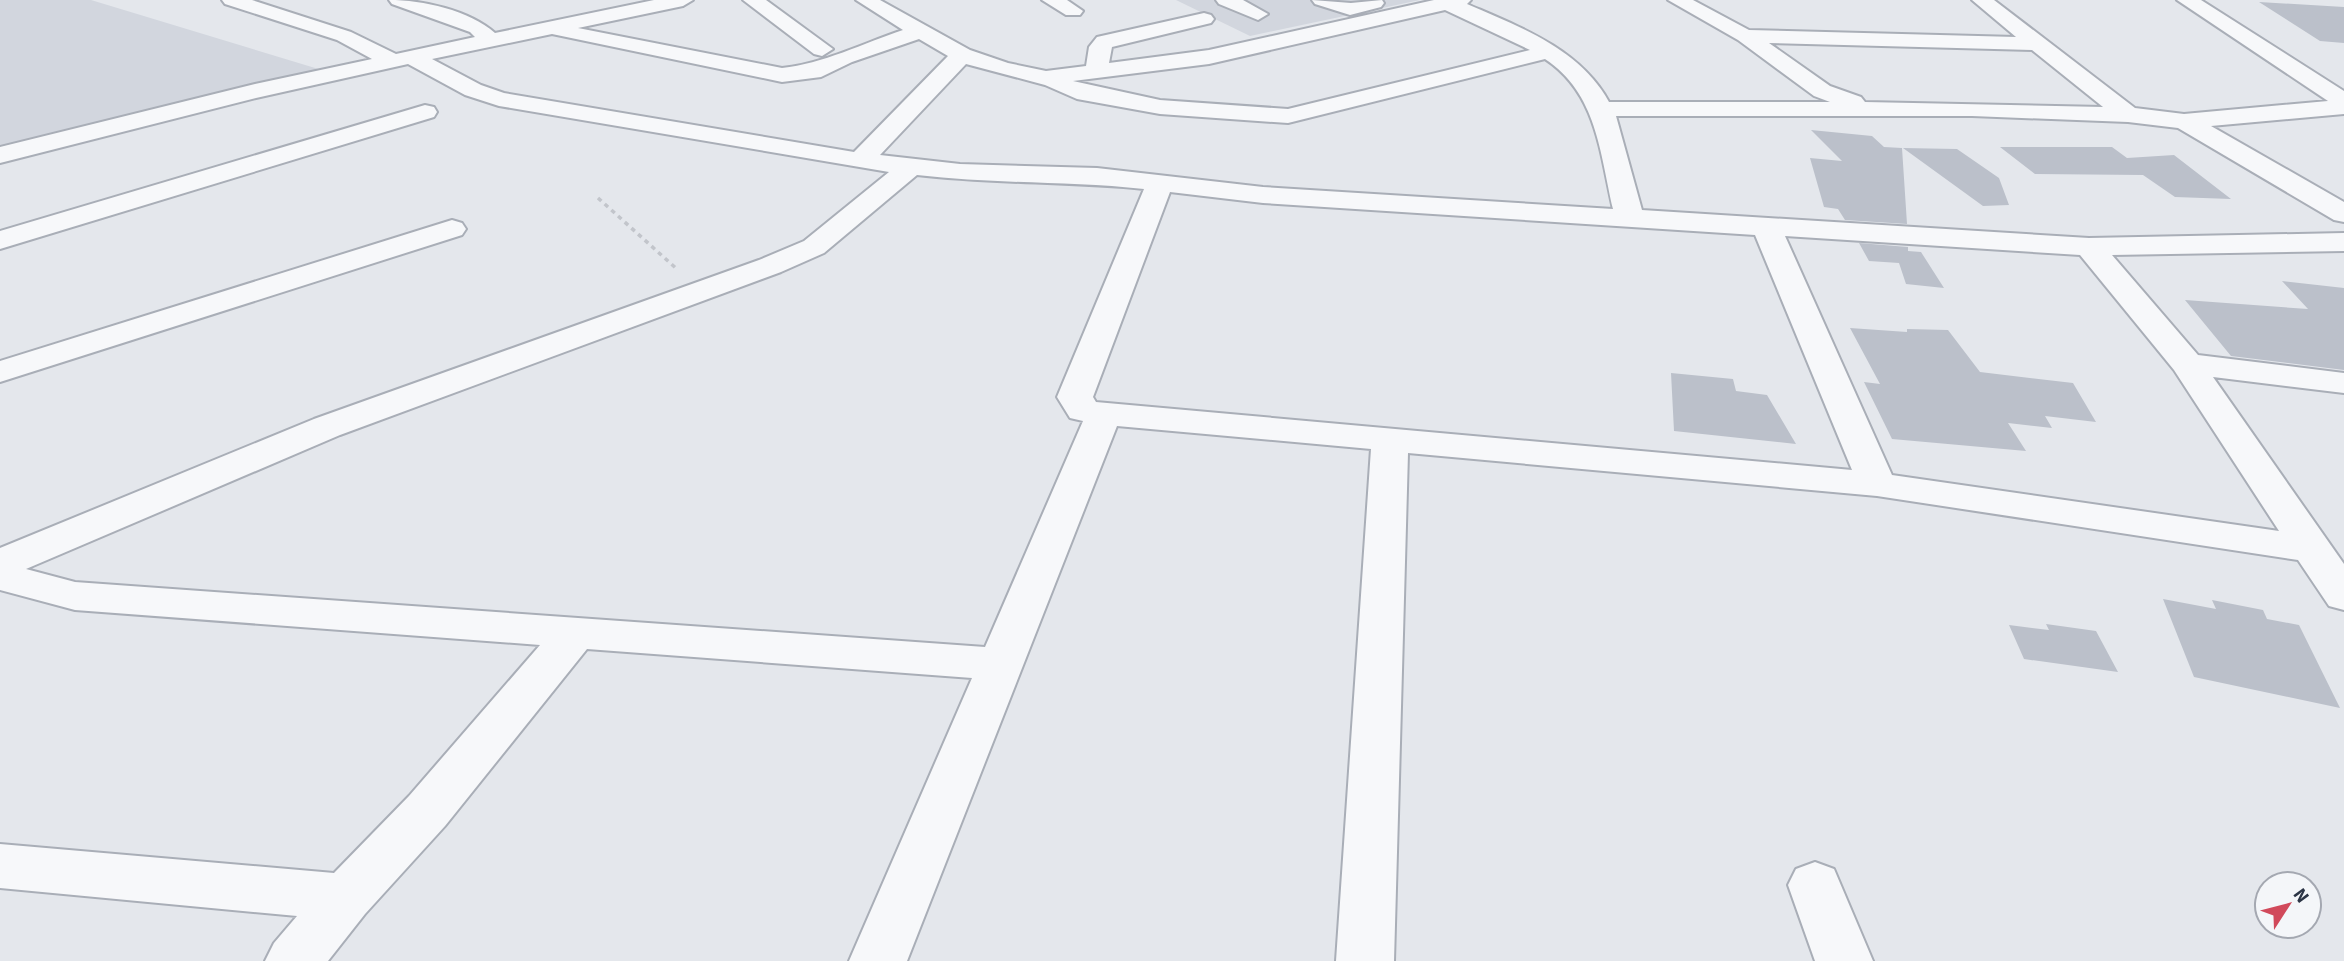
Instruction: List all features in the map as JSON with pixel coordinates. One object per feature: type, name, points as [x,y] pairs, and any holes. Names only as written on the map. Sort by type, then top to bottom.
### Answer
[{"type":"street","points":[[232,0],[344,36],[499,99],[860,161],[911,167],[1160,183],[1263,195],[2089,247],[2344,242]]},
{"type":"street","points":[[399,0],[484,34]]},
{"type":"street","points":[[466,0],[484,34]]},
{"type":"street","points":[[0,155],[255,91],[402,59],[484,34],[548,29],[623,5],[683,0]]},
{"type":"street","points":[[752,0],[822,49]]},
{"type":"street","points":[[866,0],[962,55],[1003,69],[1046,78],[1077,92],[1160,107],[1288,116],[1548,52]]},
{"type":"street","points":[[1052,0],[1073,11]]},
{"type":"street","points":[[1226,0],[1258,14]]},
{"type":"street","points":[[1322,0],[1343,8],[1379,1]]},
{"type":"street","points":[[1678,0],[1745,36],[1822,91],[1872,107]]},
{"type":"street","points":[[1982,0],[2128,115]]},
{"type":"street","points":[[2188,0],[2344,100]]},
{"type":"street","points":[[1046,78],[1209,57],[1454,1],[1548,52],[1582,78],[1602,109],[1629,216]]},
{"type":"street","points":[[1096,72],[1100,47],[1105,42],[1204,19]]},
{"type":"street","points":[[548,29],[782,75],[813,72],[844,57],[921,32]]},
{"type":"street","points":[[1745,36],[2038,44]]},
{"type":"street","points":[[860,161],[962,55]]},
{"type":"street","points":[[1602,109],[1872,107],[2128,115],[2185,121],[2344,107]]},
{"type":"street","points":[[0,240],[425,112]]},
{"type":"street","points":[[2185,121],[2344,214]]},
{"type":"street","points":[[0,564],[327,426],[702,289],[770,267],[814,247],[911,167]]},
{"type":"street","points":[[1160,183],[1075,397],[1083,410],[1390,441],[1877,484],[2314,549]]},
{"type":"street","points":[[1766,227],[1877,484]]},
{"type":"street","points":[[0,372],[452,229]]},
{"type":"street","points":[[2089,247],[2188,364],[2344,597]]},
{"type":"street","points":[[2188,364],[2344,383]]},
{"type":"street","points":[[878,961],[1104,414]]},
{"type":"street","points":[[1365,961],[1390,441]]},
{"type":"street","points":[[0,576],[75,596],[1002,664]]},
{"type":"street","points":[[293,961],[346,897],[426,811],[575,634]]},
{"type":"street","points":[[0,866],[346,897]]},
{"type":"street","points":[[1815,885],[1844,961]]},
{"type":"path","points":[[598,198],[663,258],[702,289]]},
{"type":"shaded area","points":[[0,0],[91,0],[325,71],[0,148]]},
{"type":"shaded area","points":[[1176,0],[1420,0],[1250,36]]},
{"type":"building","points":[[2259,2],[2344,7],[2344,43],[2320,41]]},
{"type":"building","points":[[1811,130],[1872,136],[1884,147],[1902,148],[1907,224],[1845,220],[1838,209],[1824,207],[1810,158],[1842,161]]},
{"type":"building","points":[[2000,147],[2112,147],[2127,158],[2174,155],[2231,199],[2175,197],[2143,175],[2035,174]]},
{"type":"building","points":[[1903,148],[1957,149],[1999,178],[2009,205],[1983,206]]},
{"type":"building","points":[[1859,243],[1908,247],[1908,251],[1921,252],[1944,288],[1906,284],[1899,263],[1869,261]]},
{"type":"building","points":[[2282,281],[2344,288],[2344,370],[2231,356],[2185,300],[2308,309]]},
{"type":"building","points":[[1850,328],[1907,332],[1907,329],[1948,330],[1980,372],[2073,383],[2096,422],[2045,416],[2052,428],[2008,423],[2026,451],[1892,439],[1864,382],[1880,384]]},
{"type":"building","points":[[1671,373],[1733,379],[1736,391],[1767,395],[1796,444],[1674,431]]},
{"type":"building","points":[[2163,599],[2216,609],[2212,600],[2263,610],[2267,619],[2299,625],[2340,708],[2194,677]]},
{"type":"building","points":[[2046,624],[2096,631],[2118,672],[2024,659],[2009,625],[2049,630]]}]
